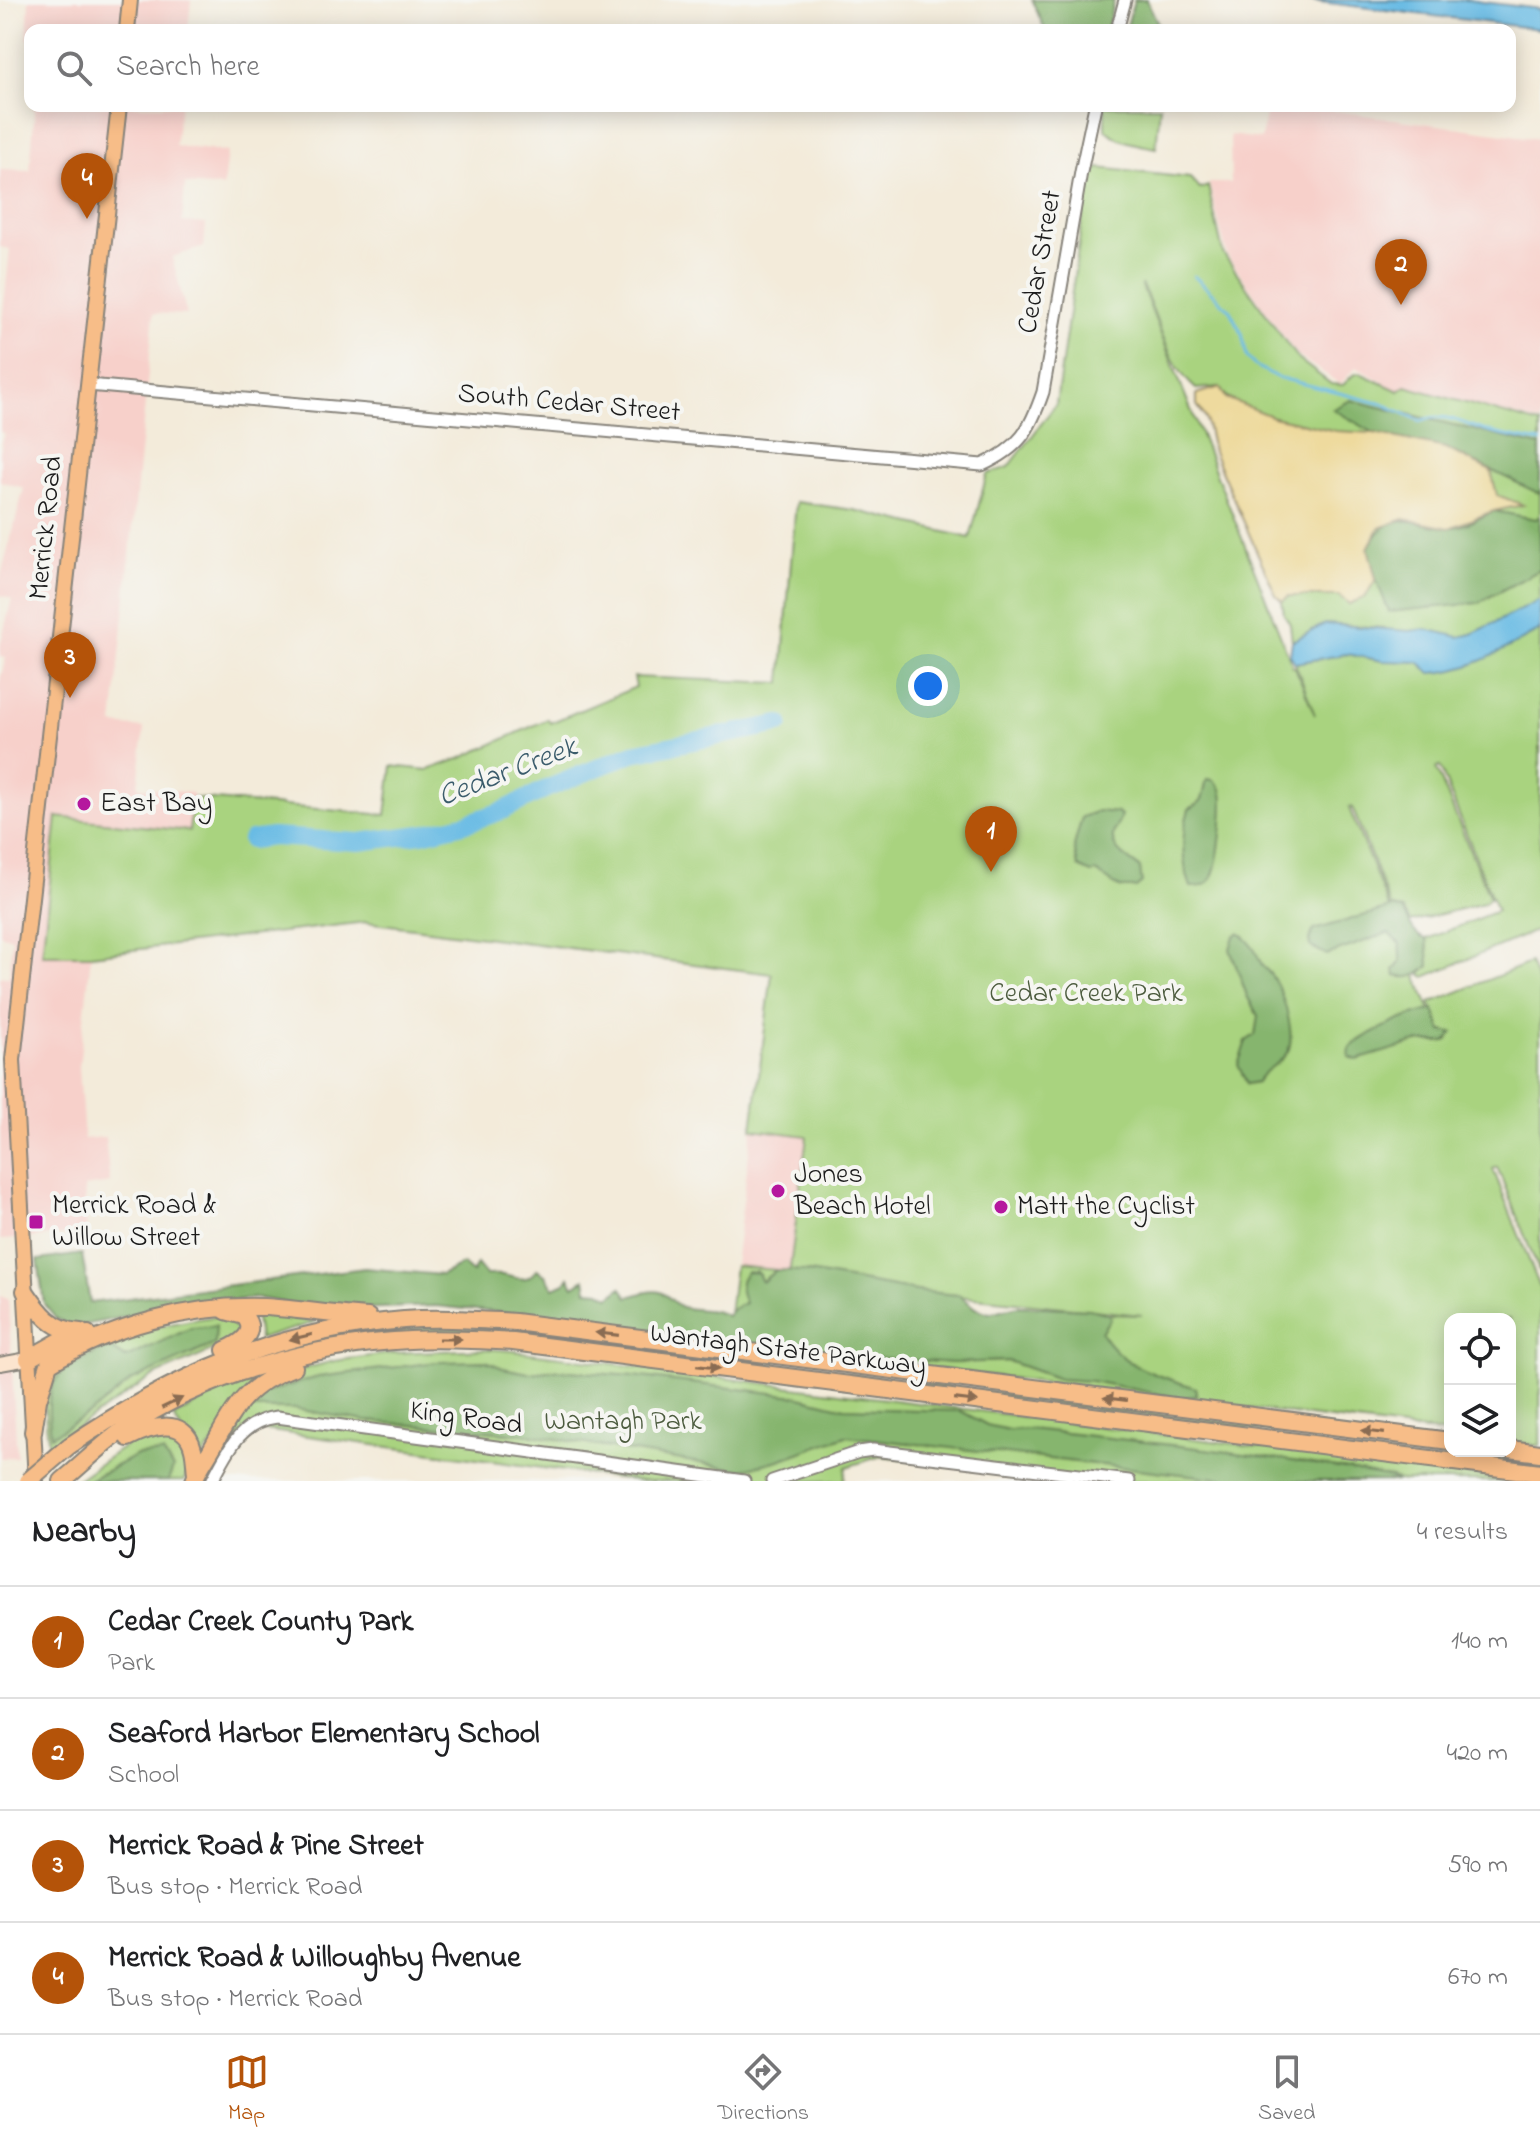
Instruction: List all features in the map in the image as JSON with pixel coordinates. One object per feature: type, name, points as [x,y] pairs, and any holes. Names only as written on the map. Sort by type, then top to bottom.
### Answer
[{"type":"highway","points":[[25,1291],[53,1324],[70,1332],[91,1333]]},
{"type":"highway","points":[[28,1359],[60,1341],[217,1309],[266,1307],[406,1320]]},
{"type":"highway","points":[[130,1406],[242,1342],[249,1333],[249,1320],[237,1313],[217,1309]]},
{"type":"highway","name":"Wantagh State Parkway","points":[[28,1481],[69,1446],[130,1406],[202,1369],[250,1350],[351,1326],[406,1320],[515,1322],[1444,1440]]},
{"type":"highway","points":[[33,1432],[38,1400],[49,1364],[75,1348],[125,1328]]},
{"type":"highway","points":[[201,1479],[225,1421],[238,1402],[255,1387],[294,1367],[409,1340]]},
{"type":"highway","name":"Wantagh State Parkway","points":[[62,1481],[121,1431],[162,1407],[208,1386],[256,1368],[308,1354],[409,1340],[513,1342],[1540,1473]]},
{"type":"highway","points":[[85,1463],[144,1430],[159,1425],[173,1427],[193,1445],[201,1479]]},
{"type":"highway","points":[[1516,1450],[1540,1453]]},
{"type":"main road","points":[[128,24],[130,0]]},
{"type":"main road","name":"Merrick Road","points":[[36,1481],[13,1060],[118,112]]},
{"type":"main road","points":[[0,1364],[28,1359]]},
{"type":"street","points":[[1119,24],[1125,0]]},
{"type":"street","name":"Cedar Street","points":[[1030,425],[1043,392],[1094,112]]},
{"type":"street","name":"South Cedar Street","points":[[88,385],[982,465],[1011,450],[1030,425]]},
{"type":"street","name":"King Road","points":[[201,1479],[249,1426],[262,1419],[277,1417],[744,1481]]},
{"type":"street","points":[[772,1481],[873,1450],[1129,1481]]},
{"type":"shaded area","points":[[29,0],[191,0],[189,24],[28,24]]},
{"type":"shaded area","points":[[35,112],[179,112],[175,146],[227,152],[223,187],[185,184],[182,222],[206,224],[204,247],[172,257],[187,315],[154,313],[113,725],[144,728],[138,787],[193,793],[190,831],[57,817],[42,955],[91,955],[79,1067],[84,1139],[105,1137],[110,1183],[84,1187],[87,1233],[3,1240],[0,1239],[0,977],[9,976],[12,938],[0,934],[0,679],[6,658],[0,656],[0,645],[12,599],[0,595],[0,579],[24,488],[0,481],[0,452],[4,433],[0,432],[0,341],[10,249],[0,247],[0,170],[30,171]]},
{"type":"shaded area","points":[[1266,112],[1343,112],[1540,139],[1540,422],[1404,386],[1400,391],[1356,367],[1340,384],[1297,355],[1227,255],[1209,183],[1231,183],[1230,135],[1261,139]]},
{"type":"shaded area","points":[[752,1129],[807,1136],[790,1270],[735,1266]]},
{"type":"shaded area","points":[[0,1296],[8,1299],[17,1457],[0,1458]]},
{"type":"green space","points":[[1032,0],[1114,0],[1108,24],[1042,24]]},
{"type":"green space","points":[[1134,0],[1147,0],[1158,24],[1128,24]]},
{"type":"green space","points":[[1105,112],[1159,112],[1156,148],[1122,140],[1105,129]]},
{"type":"green space","name":"Cedar Creek Park","points":[[1091,158],[1096,171],[1099,168],[1190,178],[1200,189],[1208,186],[1223,253],[1297,358],[1331,384],[1343,385],[1353,375],[1360,373],[1399,391],[1406,386],[1540,424],[1540,446],[1373,406],[1540,451],[1540,929],[1425,977],[1420,974],[1429,966],[1427,939],[1497,911],[1440,767],[1436,768],[1490,898],[1484,903],[1410,922],[1403,910],[1391,908],[1352,807],[1349,808],[1443,1042],[1446,1041],[1430,1003],[1530,963],[1540,989],[1540,1274],[1497,1167],[1493,1169],[1540,1288],[1540,1446],[1516,1443],[1516,1313],[1444,1313],[1444,1433],[758,1346],[953,1363],[1008,1361],[1059,1379],[1091,1380],[1179,1398],[1196,1396],[1128,1362],[1112,1350],[1101,1332],[1110,1318],[1108,1314],[1142,1315],[789,1276],[807,1136],[752,1129],[772,974],[366,922],[91,955],[42,955],[57,817],[189,831],[193,798],[386,815],[392,766],[428,770],[462,758],[548,719],[550,723],[636,687],[634,677],[781,683],[796,502],[854,510],[970,538],[987,474],[1009,467],[1056,404]],"holes":[[[1141,284],[1177,367],[1196,389],[1219,387],[1226,396],[1246,408],[1304,424],[1339,596],[1289,596],[1282,601],[1292,641],[1325,624],[1385,628],[1383,661],[1347,654],[1295,663],[1315,715],[1293,667]]]},
{"type":"green space","points":[[1351,400],[1540,446],[1540,494],[1445,448],[1374,433],[1333,409]]},
{"type":"green space","points":[[1494,511],[1536,519],[1540,516],[1540,570],[1478,603],[1389,612],[1368,548],[1385,527],[1402,521],[1457,526]]},
{"type":"green space","points":[[1207,779],[1213,780],[1221,789],[1219,851],[1209,882],[1191,887],[1184,858],[1185,828],[1189,809],[1201,800]]},
{"type":"green space","points":[[1098,811],[1121,816],[1113,841],[1122,855],[1140,868],[1142,883],[1136,888],[1120,888],[1096,872],[1078,867],[1074,846],[1082,817]]},
{"type":"green space","points":[[1393,907],[1403,910],[1415,932],[1427,939],[1429,966],[1418,974],[1396,976],[1394,970],[1400,961],[1400,944],[1388,933],[1327,955],[1310,946],[1309,939],[1314,930]]},
{"type":"green space","points":[[1239,933],[1250,943],[1277,984],[1290,1034],[1285,1056],[1257,1082],[1247,1084],[1238,1065],[1246,1041],[1255,1035],[1258,1016],[1247,996],[1230,949],[1234,936]]},
{"type":"green space","points":[[1434,1010],[1442,1031],[1453,1033],[1446,1042],[1417,1042],[1357,1060],[1349,1057],[1350,1048],[1366,1037],[1403,1019]]},
{"type":"green space","points":[[82,1254],[90,1303],[365,1268],[441,1275],[463,1264],[472,1273],[477,1264],[486,1275],[520,1279],[527,1278],[537,1269],[554,1288],[565,1283],[569,1277],[574,1286],[585,1279],[587,1290],[600,1291],[610,1297],[621,1287],[628,1297],[656,1291],[682,1307],[727,1316],[745,1303],[740,1286],[747,1272],[758,1273],[762,1282],[776,1270],[803,1271],[917,1291],[959,1295],[975,1308],[989,1313],[1018,1306],[1090,1309],[1108,1314],[1111,1318],[1101,1332],[1120,1355],[1142,1369],[1196,1388],[1196,1396],[1179,1398],[1091,1381],[1059,1379],[1008,1361],[953,1363],[849,1356],[577,1320],[435,1306],[356,1309],[301,1306],[258,1298],[185,1305],[74,1327],[56,1319],[44,1304],[38,1260]]},
{"type":"green space","points":[[735,1266],[776,1270],[761,1282],[755,1271],[743,1297],[745,1303],[729,1314]]},
{"type":"green space","points":[[255,1312],[316,1322],[259,1339]]},
{"type":"green space","points":[[230,1315],[244,1322],[237,1340],[154,1376],[49,1446],[46,1385],[54,1367],[66,1357],[109,1339],[136,1332]]},
{"type":"green space","points":[[216,1326],[215,1344],[133,1380],[92,1412],[51,1436],[49,1399],[52,1387],[65,1370],[109,1347],[126,1358],[191,1328]]},
{"type":"green space","points":[[437,1327],[508,1331],[1444,1450],[1444,1454],[507,1335],[261,1358],[260,1355],[348,1336]]},
{"type":"green space","name":"Wantagh Park","points":[[489,1349],[1522,1481],[1074,1481],[881,1456],[846,1467],[844,1481],[639,1481],[257,1429],[220,1481],[200,1481],[236,1413],[280,1375],[334,1361],[393,1353]]},
{"type":"green space","points":[[486,1361],[529,1373],[557,1370],[634,1376],[796,1396],[845,1408],[961,1411],[987,1425],[1009,1430],[1030,1429],[1166,1444],[1347,1470],[1398,1481],[1243,1481],[846,1436],[741,1470],[533,1435],[365,1421],[295,1409],[252,1409],[261,1394],[318,1377],[437,1362]]},
{"type":"green space","points":[[268,1373],[200,1460],[173,1417],[230,1386]]},
{"type":"green space","points":[[145,1432],[178,1436],[182,1441],[188,1457],[184,1481],[75,1481]]},
{"type":"green space","points":[[163,1453],[173,1468],[168,1481],[87,1481],[137,1455]]},
{"type":"green space","points":[[1469,1457],[1501,1457],[1540,1462],[1540,1466]]},
{"type":"sand","points":[[1220,387],[1226,398],[1273,417],[1336,431],[1374,433],[1445,448],[1491,471],[1497,495],[1523,505],[1494,511],[1449,528],[1404,519],[1379,528],[1368,548],[1376,579],[1365,597],[1349,604],[1339,596],[1289,596],[1282,601],[1276,595],[1213,452],[1206,419],[1197,405],[1197,394]]},
{"type":"water","points":[[1304,0],[1467,0],[1540,9],[1540,29]]},
{"type":"water","points":[[1540,600],[1540,630],[1488,658],[1446,672],[1431,673],[1419,662],[1383,661],[1347,654],[1295,663],[1290,655],[1292,641],[1325,624],[1409,631],[1426,629],[1459,637],[1472,634]]},
{"type":"waterway","points":[[1194,276],[1229,309],[1242,334],[1247,357],[1254,365],[1276,377],[1383,404],[1421,421],[1444,418],[1490,432],[1540,442]]},
{"type":"waterway","name":"Cedar Creek","points":[[251,840],[272,837],[359,842],[422,834],[502,811],[633,753],[780,724]]},
{"type":"place","name":"Merrick Road & Willoughby Avenue","points":[[87,219]]},
{"type":"place","name":"Seaford Harbor Elementary School","points":[[1401,305]]},
{"type":"place","name":"Merrick Road & Pine Street","points":[[70,698]]},
{"type":"place","name":"East Bay","points":[[84,804]]},
{"type":"place","name":"Cedar Creek County Park","points":[[991,872]]},
{"type":"place","name":"Jones Beach Hotel","points":[[778,1191]]},
{"type":"place","name":"Matt the Cyclist","points":[[1001,1207]]},
{"type":"place","name":"Merrick Road & Willow Street","points":[[36,1222]]}]
